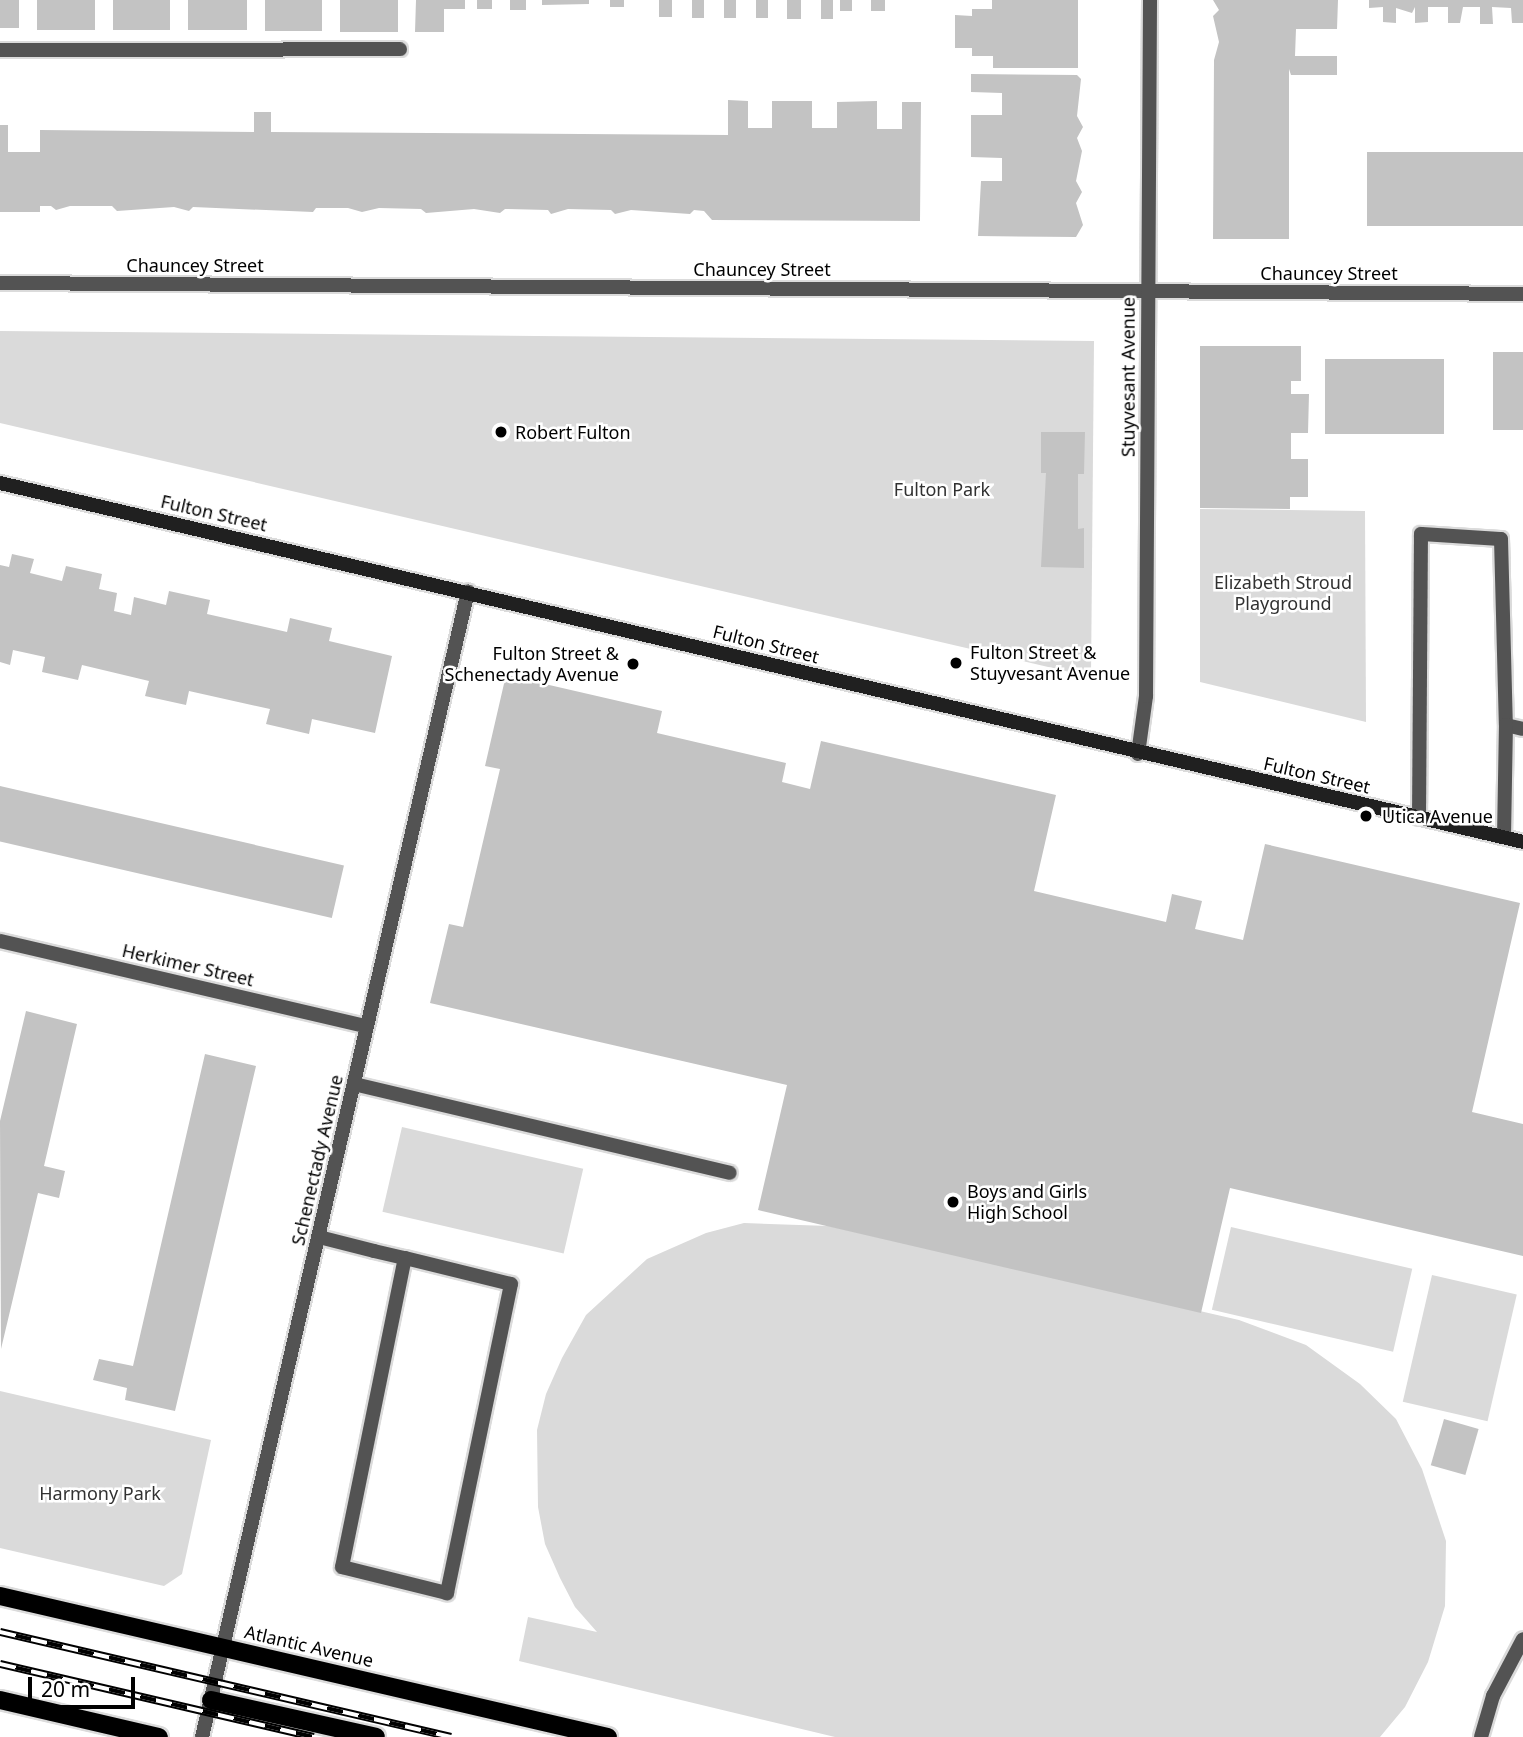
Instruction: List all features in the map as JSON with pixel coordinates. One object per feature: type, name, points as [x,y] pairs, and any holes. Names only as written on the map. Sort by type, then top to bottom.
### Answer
[{"type":"main road","name":"Fulton Street","points":[[0,482],[468,591],[1138,754],[1523,842]]},
{"type":"main road","name":"Atlantic Avenue","points":[[0,1596],[608,1737]]},
{"type":"main road","points":[[0,1700],[159,1737]]},
{"type":"main road","points":[[211,1700],[376,1737]]},
{"type":"street","name":"Stuyvesant Avenue","points":[[1138,754],[1146,695],[1150,0]]},
{"type":"street","points":[[0,50],[400,49]]},
{"type":"street","name":"Chauncey Street","points":[[0,283],[1523,294]]},
{"type":"street","points":[[1419,818],[1421,534],[1501,540],[1506,725],[1503,838]]},
{"type":"street","name":"Schenectady Avenue","points":[[202,1737],[468,591]]},
{"type":"street","points":[[1506,725],[1523,729]]},
{"type":"street","name":"Herkimer Street","points":[[0,941],[366,1026]]},
{"type":"street","points":[[354,1084],[730,1173]]},
{"type":"street","points":[[319,1237],[405,1258],[511,1284],[447,1593],[342,1567],[405,1258]]},
{"type":"street","points":[[1481,1737],[1493,1696],[1523,1639]]},
{"type":"green space","name":"Fulton Park","points":[[0,331],[1094,341],[1091,677],[0,423]]},
{"type":"green space","name":"Elizabeth Stroud Playground","points":[[1200,509],[1365,511],[1366,722],[1200,682]]},
{"type":"green space","points":[[402,1127],[583,1169],[564,1254],[382,1212]]},
{"type":"green space","points":[[744,1223],[829,1226],[1239,1320],[1306,1345],[1360,1384],[1396,1419],[1422,1469],[1446,1541],[1445,1606],[1428,1662],[1405,1707],[1380,1737],[835,1737],[519,1661],[528,1617],[597,1632],[575,1607],[560,1578],[545,1544],[538,1507],[537,1430],[546,1394],[562,1358],[586,1315],[647,1259],[706,1233]]},
{"type":"green space","points":[[1231,1227],[1412,1269],[1393,1352],[1212,1310]]},
{"type":"green space","points":[[1432,1275],[1517,1295],[1488,1421],[1403,1402]]},
{"type":"green space","name":"Harmony Park","points":[[0,1391],[211,1440],[182,1574],[164,1586],[0,1548]]},
{"type":"building","points":[[0,0],[19,0],[19,28],[0,28]]},
{"type":"building","points":[[37,0],[95,0],[95,30],[37,30]]},
{"type":"building","points":[[113,0],[170,0],[170,30],[113,30]]},
{"type":"building","points":[[188,0],[247,0],[247,30],[188,30]]},
{"type":"building","points":[[265,0],[322,0],[322,31],[265,31]]},
{"type":"building","points":[[340,0],[398,0],[398,32],[340,32]]},
{"type":"building","points":[[416,0],[465,0],[465,9],[444,9],[444,32],[415,32]]},
{"type":"building","points":[[477,0],[492,0],[492,9],[477,9]]},
{"type":"building","points":[[510,0],[526,0],[526,10],[510,10]]},
{"type":"building","points":[[542,0],[589,0],[589,4],[542,5]]},
{"type":"building","points":[[610,0],[624,0],[624,7],[610,7]]},
{"type":"building","points":[[659,0],[672,0],[672,17],[659,17]]},
{"type":"building","points":[[692,0],[704,0],[704,18],[692,18]]},
{"type":"building","points":[[724,0],[736,0],[736,18],[724,18]]},
{"type":"building","points":[[756,0],[768,0],[768,18],[756,18]]},
{"type":"building","points":[[787,0],[801,0],[801,19],[787,19]]},
{"type":"building","points":[[821,0],[833,0],[833,19],[821,19]]},
{"type":"building","points":[[840,0],[852,0],[852,11],[840,11]]},
{"type":"building","points":[[871,0],[885,0],[885,11],[871,11]]},
{"type":"building","points":[[992,0],[1078,0],[1078,68],[993,68],[993,56],[972,56],[972,48],[955,48],[955,15],[972,16],[972,9],[992,9]]},
{"type":"building","points":[[1213,0],[1338,0],[1337,29],[1296,29],[1295,56],[1337,56],[1337,75],[1291,75],[1289,69],[1289,239],[1213,239],[1214,60],[1219,42],[1213,16],[1219,10]]},
{"type":"building","points":[[1369,0],[1523,0],[1523,23],[1512,23],[1511,8],[1492,7],[1493,24],[1480,24],[1480,7],[1463,7],[1460,23],[1448,23],[1448,7],[1428,7],[1428,22],[1415,23],[1415,7],[1412,13],[1396,8],[1396,23],[1383,22],[1383,7],[1369,8]]},
{"type":"building","points":[[971,74],[1077,75],[1081,79],[1077,116],[1083,127],[1077,138],[1082,151],[1076,181],[1082,192],[1076,203],[1083,225],[1076,237],[978,236],[981,181],[1002,181],[1002,158],[971,157],[971,115],[1002,115],[1002,93],[971,92]]},
{"type":"building","points":[[728,100],[748,101],[748,128],[772,128],[772,101],[812,101],[812,128],[837,128],[837,102],[877,101],[877,129],[902,129],[902,102],[921,102],[920,221],[712,220],[704,211],[694,210],[690,214],[631,210],[615,214],[611,210],[568,209],[551,214],[548,210],[505,209],[500,213],[474,209],[426,213],[421,209],[379,208],[362,212],[348,208],[316,208],[313,212],[193,207],[189,211],[174,207],[117,211],[112,206],[70,206],[56,210],[51,206],[40,206],[40,212],[0,212],[0,125],[8,125],[8,152],[40,152],[40,130],[254,132],[254,112],[271,112],[271,132],[728,135]]},
{"type":"building","points":[[1367,152],[1523,152],[1523,226],[1367,226]]},
{"type":"building","points":[[1200,346],[1301,346],[1301,381],[1291,381],[1291,394],[1309,394],[1308,433],[1291,433],[1291,459],[1308,459],[1308,497],[1290,497],[1290,509],[1200,508]]},
{"type":"building","points":[[1493,352],[1523,352],[1523,430],[1493,430]]},
{"type":"building","points":[[1325,359],[1444,359],[1444,434],[1325,434]]},
{"type":"building","points":[[1041,432],[1085,432],[1084,474],[1078,474],[1078,529],[1084,528],[1084,568],[1041,567],[1046,473],[1041,473]]},
{"type":"building","points":[[12,554],[34,559],[30,573],[62,581],[66,566],[102,574],[99,589],[117,593],[114,611],[131,615],[134,597],[166,605],[169,591],[210,600],[207,614],[287,632],[290,618],[332,628],[329,641],[392,656],[375,733],[312,719],[309,734],[266,724],[270,709],[189,691],[186,705],[145,696],[149,681],[82,665],[78,680],[42,672],[45,657],[13,650],[10,665],[0,662],[0,565],[9,567]]},
{"type":"building","points":[[506,675],[662,711],[657,733],[786,763],[782,782],[810,789],[821,741],[1056,795],[1034,891],[1166,922],[1172,894],[1202,901],[1195,929],[1243,940],[1265,844],[1520,903],[1472,1112],[1523,1124],[1523,1256],[1230,1188],[1201,1313],[758,1210],[787,1085],[430,1003],[449,924],[463,927],[500,769],[485,766]]},
{"type":"building","points":[[0,786],[344,865],[332,918],[0,841]]},
{"type":"building","points":[[26,1011],[77,1024],[44,1166],[65,1171],[59,1198],[38,1193],[1,1349],[0,1121]]},
{"type":"building","points":[[205,1054],[256,1066],[175,1411],[125,1400],[127,1388],[93,1380],[99,1359],[133,1366]]},
{"type":"building","points":[[1444,1419],[1479,1429],[1465,1475],[1431,1465]]},
{"type":"railway","points":[[0,1632],[451,1737]]},
{"type":"railway","points":[[0,1664],[314,1737]]},
{"type":"place","name":"Robert Fulton","points":[[501,432]]},
{"type":"place","name":"Fulton Street & Stuyvesant Avenue","points":[[956,663]]},
{"type":"place","name":"Fulton Street & Schenectady Avenue","points":[[633,664]]},
{"type":"place","name":"Utica Avenue","points":[[1366,816]]},
{"type":"place","name":"Boys and Girls High School","points":[[953,1202]]}]
